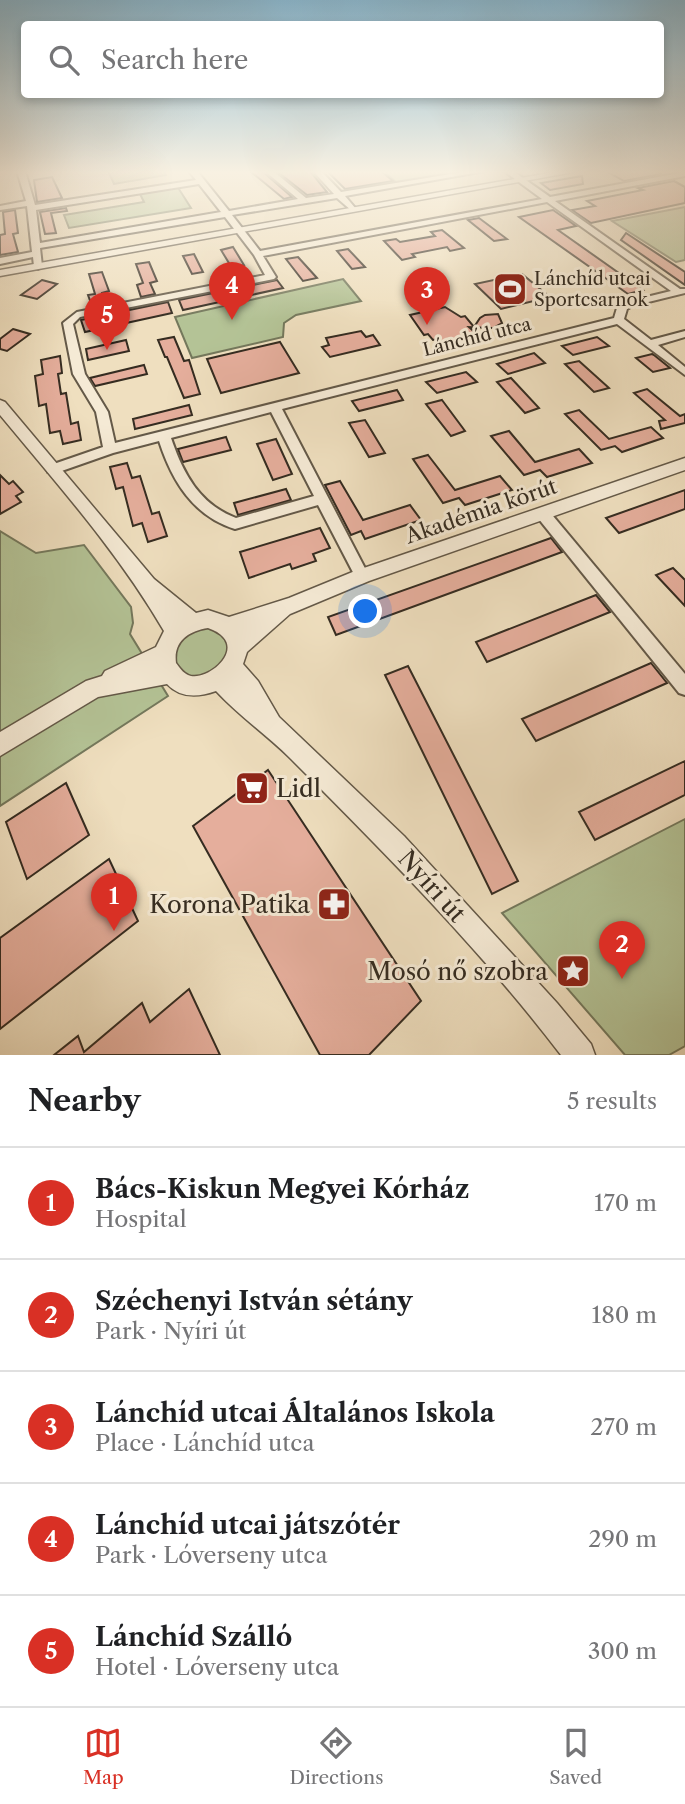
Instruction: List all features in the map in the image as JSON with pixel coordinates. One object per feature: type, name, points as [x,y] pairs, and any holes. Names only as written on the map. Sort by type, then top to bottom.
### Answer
[{"type":"street","points":[[33,220],[37,256]]},
{"type":"street","points":[[0,273],[37,256],[200,220]]},
{"type":"street","points":[[110,449],[102,412],[79,374],[69,320],[82,313],[271,277],[233,220]]},
{"type":"street","points":[[0,261],[242,231],[296,220]]},
{"type":"street","points":[[258,254],[444,220]]},
{"type":"street","points":[[578,220],[682,291]]},
{"type":"street","name":"Lánchíd utca","points":[[53,468],[110,449],[619,320],[622,308],[629,304],[682,291]]},
{"type":"street","points":[[619,320],[685,372]]},
{"type":"street","points":[[650,344],[685,334]]},
{"type":"street","points":[[0,405],[184,626]]},
{"type":"street","points":[[275,408],[362,576]]},
{"type":"street","points":[[164,436],[175,471],[184,485],[220,520],[235,524],[321,499]]},
{"type":"street","name":"Akadémia körút","points":[[229,626],[293,605],[362,576],[685,464]]},
{"type":"street","points":[[543,514],[685,687]]},
{"type":"street","name":"Akadémia körút","points":[[230,664],[293,605]]},
{"type":"street","points":[[0,745],[94,688],[167,663],[184,626],[208,619],[229,626],[238,639],[230,664],[193,686],[178,682],[167,663]]},
{"type":"street","name":"Nyíri út","points":[[230,664],[239,700],[275,727],[395,845],[547,1013],[580,1055]]},
{"type":"green space","points":[[66,220],[116,220],[69,228]]},
{"type":"green space","points":[[685,220],[685,260],[676,262],[612,221]]},
{"type":"green space","points":[[343,279],[361,301],[296,315],[284,323],[283,337],[192,358],[175,317]]},
{"type":"green space","points":[[0,531],[36,553],[84,545],[131,607],[133,623],[130,634],[168,696],[0,806]]},
{"type":"green space","points":[[215,626],[232,646],[212,678],[180,676],[171,650],[185,632]]},
{"type":"green space","points":[[685,819],[685,1046],[669,1055],[625,1055],[502,913]]},
{"type":"building","points":[[4,220],[16,220],[18,233],[13,234],[18,252],[0,255],[0,235],[5,234]]},
{"type":"building","points":[[42,220],[53,220],[56,233],[45,234]]},
{"type":"building","points":[[468,220],[482,220],[507,239],[494,241]]},
{"type":"building","points":[[524,220],[568,220],[576,226],[558,230],[643,290],[628,294]]},
{"type":"building","points":[[442,230],[464,248],[450,251],[447,247],[412,254],[415,257],[402,260],[384,241],[396,239],[400,242],[435,236],[431,232]]},
{"type":"building","points":[[626,233],[685,272],[685,285],[621,240]]},
{"type":"building","points":[[233,247],[244,265],[232,268],[221,250]]},
{"type":"building","points":[[348,249],[365,267],[352,269],[337,251]]},
{"type":"building","points":[[194,254],[203,272],[192,274],[183,256]]},
{"type":"building","points":[[298,257],[317,278],[303,281],[286,259]]},
{"type":"building","points":[[149,262],[157,281],[150,283],[155,294],[141,297],[137,285],[143,283],[136,264]]},
{"type":"building","points":[[102,272],[109,291],[102,293],[105,304],[92,306],[88,295],[95,294],[89,274]]},
{"type":"building","name":"Lánchíd utcai Sportcsarnok","points":[[522,274],[550,297],[501,309],[475,284]]},
{"type":"building","points":[[42,280],[57,284],[37,299],[21,295]]},
{"type":"building","points":[[277,280],[283,288],[183,310],[179,300]]},
{"type":"building","points":[[168,302],[172,313],[85,332],[81,320]]},
{"type":"building","points":[[445,307],[461,317],[465,316],[474,327],[485,315],[498,314],[502,323],[493,328],[469,327],[479,336],[445,344],[438,339],[433,340],[428,334],[424,335],[410,315]]},
{"type":"building","points":[[13,329],[30,334],[7,351],[0,349],[0,339]]},
{"type":"building","points":[[361,331],[366,337],[373,335],[380,345],[330,357],[322,347],[329,345],[326,338]]},
{"type":"building","points":[[174,337],[184,361],[189,360],[200,394],[184,398],[165,357],[158,340]]},
{"type":"building","points":[[597,337],[609,346],[573,355],[562,346]]},
{"type":"building","points":[[126,340],[129,351],[88,360],[86,349]]},
{"type":"building","points":[[280,342],[299,373],[221,393],[207,359]]},
{"type":"building","points":[[534,353],[545,363],[508,374],[497,364]]},
{"type":"building","points":[[652,354],[670,368],[653,372],[636,358]]},
{"type":"building","points":[[60,356],[62,373],[58,374],[61,394],[66,393],[71,424],[78,422],[81,440],[63,444],[60,431],[50,433],[46,404],[39,406],[35,376],[43,374],[41,360]]},
{"type":"building","points":[[579,361],[609,388],[594,392],[565,364]]},
{"type":"building","points":[[144,365],[147,374],[95,386],[90,378]]},
{"type":"building","points":[[466,372],[477,382],[437,393],[426,382]]},
{"type":"building","points":[[511,378],[539,408],[525,413],[497,382]]},
{"type":"building","points":[[647,389],[680,416],[685,414],[685,423],[661,429],[659,421],[665,420],[634,393]]},
{"type":"building","points":[[397,390],[403,400],[359,411],[352,401]]},
{"type":"building","points":[[442,400],[465,431],[451,436],[426,404]]},
{"type":"building","points":[[189,405],[192,415],[135,429],[133,419]]},
{"type":"building","points":[[579,410],[609,439],[651,427],[663,438],[622,452],[615,446],[601,450],[565,414]]},
{"type":"building","points":[[365,420],[385,453],[369,457],[349,423]]},
{"type":"building","points":[[509,431],[535,462],[579,449],[592,463],[547,477],[540,470],[524,475],[491,436]]},
{"type":"building","points":[[226,437],[231,450],[183,462],[178,449]]},
{"type":"building","points":[[276,439],[292,474],[273,480],[257,444]]},
{"type":"building","points":[[428,455],[455,490],[500,476],[512,490],[465,505],[459,498],[443,503],[413,459]]},
{"type":"building","points":[[127,463],[132,478],[140,476],[152,514],[159,512],[167,536],[148,542],[142,523],[133,526],[123,487],[116,489],[110,467]]},
{"type":"building","points":[[0,475],[9,484],[13,481],[23,492],[16,496],[21,502],[0,514]]},
{"type":"building","points":[[340,481],[363,520],[410,505],[421,520],[365,539],[361,531],[351,535],[325,485]]},
{"type":"building","points":[[286,489],[291,500],[238,515],[234,503]]},
{"type":"building","points":[[685,490],[685,509],[619,533],[606,518]]},
{"type":"building","points":[[320,528],[330,548],[313,554],[316,561],[292,569],[290,564],[249,578],[240,552]]},
{"type":"building","points":[[551,538],[562,552],[336,635],[328,617]]},
{"type":"building","points":[[673,568],[685,580],[685,606],[656,575]]},
{"type":"building","points":[[596,595],[610,612],[487,662],[476,642]]},
{"type":"building","points":[[651,663],[667,683],[536,741],[522,719]]},
{"type":"building","points":[[408,666],[518,881],[492,894],[385,675]]},
{"type":"building","points":[[685,761],[685,795],[595,840],[579,812]]},
{"type":"building","points":[[268,770],[421,1001],[369,1055],[320,1055],[193,826]]},
{"type":"building","points":[[66,783],[89,835],[27,879],[6,822]]},
{"type":"building","points":[[109,859],[138,921],[0,1029],[0,938]]},
{"type":"building","points":[[189,989],[220,1055],[54,1055],[78,1036],[84,1052],[142,1003],[150,1022]]},
{"type":"place","name":"Lánchíd utcai Sportcsarnok","points":[[510,289]]},
{"type":"place","name":"Lánchíd utcai játszótér","points":[[232,320]]},
{"type":"place","name":"Lánchíd utcai Általános Iskola","points":[[427,325]]},
{"type":"place","name":"Lánchíd Szálló","points":[[107,350]]},
{"type":"place","name":"Lidl","points":[[252,788]]},
{"type":"place","name":"Korona Patika","points":[[334,904]]},
{"type":"place","name":"Bács-Kiskun Megyei Kórház","points":[[114,931]]},
{"type":"place","name":"Mosó nő szobra","points":[[573,971]]},
{"type":"place","name":"Széchenyi István sétány","points":[[622,979]]}]
